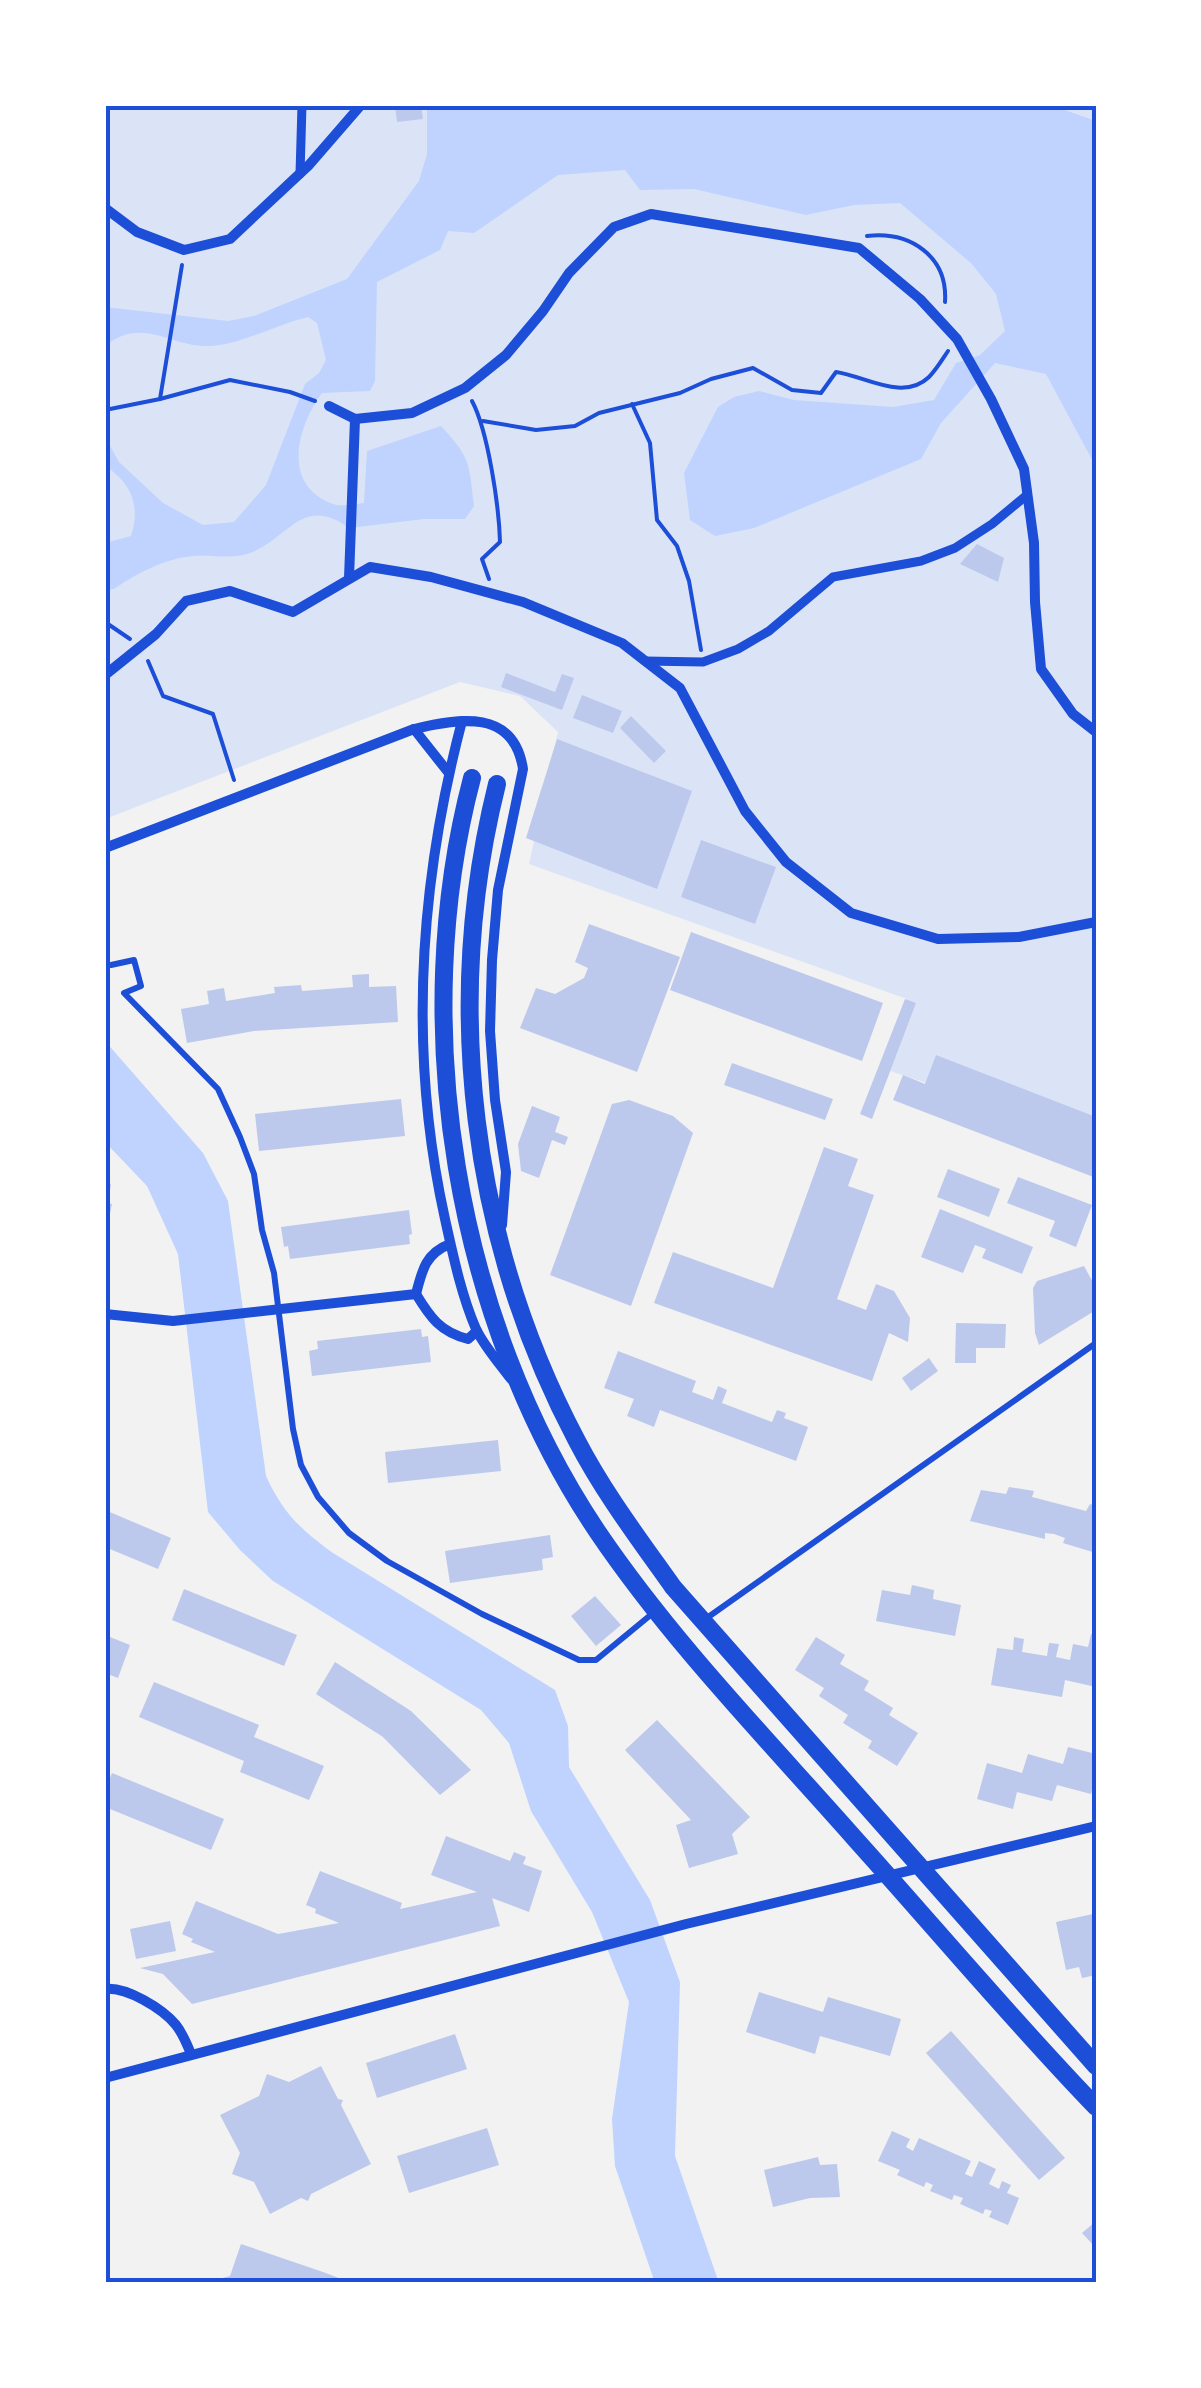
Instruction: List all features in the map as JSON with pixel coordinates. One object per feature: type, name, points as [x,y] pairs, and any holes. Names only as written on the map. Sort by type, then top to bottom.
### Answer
[{"type":"main road","points":[[472,778],[451,884],[444,957],[443,1031],[448,1104],[458,1177],[475,1251],[519,1391],[597,1531],[656,1610],[1052,2064],[1096,2107]]},
{"type":"main road","points":[[497,784],[476,887],[470,958],[468,1031],[473,1102],[501,1246],[520,1312],[546,1378],[577,1442],[620,1513],[673,1586],[1096,2066]]},
{"type":"street","points":[[300,174],[302,105]]},
{"type":"street","points":[[105,208],[137,232],[184,250],[230,239],[300,174],[361,105]]},
{"type":"street","points":[[329,406],[355,419],[412,413],[466,388],[506,355],[544,311],[568,273],[614,227],[651,214],[859,248],[920,300],[957,340],[991,399],[1024,470],[1034,543],[1042,669],[1073,714],[1096,732]]},
{"type":"street","points":[[349,578],[355,419]]},
{"type":"street","points":[[645,661],[703,662],[738,649],[769,631],[833,577],[920,561],[955,548],[1028,495]]},
{"type":"street","points":[[105,675],[141,646],[186,600],[230,591],[293,612],[370,567],[431,576],[523,602],[622,643],[680,688],[744,811],[786,862],[851,913],[938,939],[1020,937],[1096,922]]},
{"type":"street","points":[[105,848],[414,729],[462,721],[500,728],[512,737],[520,750],[523,769],[498,890],[490,1031],[506,1172],[501,1246]]},
{"type":"street","points":[[462,721],[448,772],[428,880],[421,1030],[431,1143],[450,1244],[477,1331],[519,1391]]},
{"type":"street","points":[[414,729],[448,772]]},
{"type":"street","points":[[450,1244],[434,1250],[427,1260],[416,1294],[432,1320],[449,1334],[468,1339],[477,1331]]},
{"type":"street","points":[[105,1314],[172,1321],[416,1294]]},
{"type":"street","points":[[105,2078],[598,1946],[1096,1826]]},
{"type":"street","points":[[105,1989],[133,1995],[169,2017],[184,2036],[191,2054]]},
{"type":"lane","points":[[111,965],[134,960],[141,986],[124,994],[218,1089],[254,1174],[280,1309],[293,1429],[301,1464],[318,1497],[348,1533],[387,1562],[579,1660],[596,1660],[656,1610]]},
{"type":"lane","points":[[703,1620],[1096,1343]]},
{"type":"path","points":[[859,248],[868,235],[904,237],[919,245],[941,270],[946,286],[940,321]]},
{"type":"path","points":[[160,400],[184,250]]},
{"type":"path","points":[[483,420],[536,430],[575,426],[599,413],[680,394],[711,379],[753,368],[792,390],[821,393],[836,372],[894,390],[926,380],[957,340]]},
{"type":"path","points":[[106,410],[230,380],[290,392],[329,406]]},
{"type":"path","points":[[466,388],[483,420],[499,512],[500,542],[482,559],[494,593]]},
{"type":"path","points":[[632,404],[650,443],[658,520],[678,546],[689,580],[703,662]]},
{"type":"path","points":[[105,622],[141,646],[164,696],[213,714],[239,796]]},
{"type":"shaded area","points":[[105,105],[1096,105],[1096,1139],[884,1069],[907,999],[529,864],[558,732],[520,696],[460,682],[105,819]]},
{"type":"water","points":[[427,105],[1063,105],[1062,109],[1096,121],[1096,467],[1046,374],[995,363],[941,423],[921,459],[754,528],[715,536],[690,520],[684,473],[718,407],[734,397],[759,391],[794,400],[893,407],[934,400],[956,363],[980,355],[1005,331],[996,294],[971,263],[900,203],[854,205],[806,215],[694,189],[640,190],[625,170],[558,175],[474,233],[448,231],[440,250],[377,282],[375,381],[370,391],[322,393],[301,438],[300,469],[306,483],[333,504],[348,505],[364,503],[367,451],[441,426],[463,454],[469,471],[474,506],[465,519],[424,519],[349,528],[319,515],[306,517],[247,554],[171,560],[105,590],[105,543],[131,536],[135,515],[127,487],[105,466],[105,437],[119,462],[163,503],[203,525],[234,522],[266,485],[305,384],[319,373],[326,360],[317,323],[308,317],[222,345],[196,345],[132,333],[105,346],[105,307],[228,321],[254,316],[347,279],[419,181],[427,154]]},
{"type":"water","points":[[105,1041],[203,1153],[228,1201],[266,1476],[279,1500],[302,1528],[333,1553],[555,1690],[568,1726],[569,1767],[650,1900],[680,1982],[675,2156],[719,2283],[655,2283],[615,2166],[612,2119],[629,2002],[592,1912],[531,1811],[509,1743],[481,1710],[273,1581],[208,1512],[178,1254],[147,1186],[105,1142]]},
{"type":"building","points":[[395,105],[421,105],[423,119],[397,122]]},
{"type":"building","points":[[977,544],[1004,558],[998,582],[960,564]]},
{"type":"building","points":[[506,673],[555,692],[562,674],[574,678],[562,710],[501,687]]},
{"type":"building","points":[[582,695],[622,711],[613,733],[573,718]]},
{"type":"building","points":[[631,716],[666,751],[654,763],[620,728]]},
{"type":"building","points":[[557,739],[692,791],[657,889],[526,838]]},
{"type":"building","points":[[701,840],[776,867],[755,924],[681,897]]},
{"type":"building","points":[[589,924],[680,957],[637,1072],[520,1028],[536,988],[555,994],[584,978],[588,968],[575,962]]},
{"type":"building","points":[[691,932],[883,1003],[862,1061],[670,990]]},
{"type":"building","points":[[369,974],[369,987],[396,986],[398,1022],[254,1031],[187,1043],[181,1009],[209,1004],[207,991],[224,988],[226,1001],[275,993],[274,987],[301,985],[302,991],[353,987],[352,975]]},
{"type":"building","points":[[905,999],[916,1003],[872,1119],[860,1114]]},
{"type":"building","points":[[936,1055],[1096,1117],[1096,1178],[893,1100],[903,1075],[925,1084]]},
{"type":"building","points":[[732,1063],[833,1099],[825,1120],[724,1085]]},
{"type":"building","points":[[401,1099],[405,1136],[259,1151],[255,1114]]},
{"type":"building","points":[[629,1100],[673,1116],[693,1133],[631,1306],[550,1275],[612,1104]]},
{"type":"building","points":[[532,1106],[560,1117],[555,1132],[568,1137],[565,1145],[552,1140],[539,1178],[521,1171],[518,1144]]},
{"type":"building","points":[[824,1147],[858,1159],[848,1186],[874,1195],[837,1299],[866,1310],[876,1284],[894,1291],[910,1318],[908,1342],[889,1333],[872,1381],[654,1303],[673,1252],[773,1288]]},
{"type":"building","points":[[948,1169],[1000,1189],[989,1217],[937,1197]]},
{"type":"building","points":[[1018,1177],[1092,1205],[1076,1247],[1049,1236],[1055,1221],[1007,1203]]},
{"type":"building","points":[[105,1182],[111,1184],[109,1218],[105,1217]]},
{"type":"building","points":[[940,1209],[1033,1247],[1022,1274],[982,1258],[986,1249],[975,1245],[963,1273],[921,1257]]},
{"type":"building","points":[[409,1210],[410,1244],[290,1259],[288,1246],[284,1247],[281,1227]]},
{"type":"building","points":[[1084,1266],[1096,1288],[1096,1310],[1039,1345],[1033,1288],[1037,1281]]},
{"type":"building","points":[[956,1323],[1006,1324],[1005,1348],[976,1348],[976,1363],[955,1363]]},
{"type":"building","points":[[421,1329],[422,1337],[428,1336],[431,1362],[312,1376],[309,1351],[318,1349],[317,1341]]},
{"type":"building","points":[[618,1351],[696,1381],[692,1392],[713,1400],[718,1386],[727,1390],[722,1403],[772,1422],[777,1410],[786,1413],[784,1418],[808,1427],[796,1461],[660,1410],[654,1427],[627,1416],[634,1399],[604,1388]]},
{"type":"building","points":[[929,1358],[938,1371],[911,1391],[902,1378]]},
{"type":"building","points":[[498,1440],[501,1471],[388,1483],[385,1452]]},
{"type":"building","points":[[1009,1487],[1034,1491],[1032,1497],[1086,1511],[1090,1504],[1096,1506],[1096,1553],[1063,1543],[1065,1538],[1054,1534],[1045,1533],[1045,1539],[970,1521],[981,1490],[1006,1494]]},
{"type":"building","points":[[105,1510],[171,1538],[158,1569],[105,1547]]},
{"type":"building","points":[[550,1535],[553,1557],[542,1559],[543,1570],[450,1583],[445,1551]]},
{"type":"building","points":[[912,1585],[934,1590],[933,1599],[961,1605],[955,1636],[876,1621],[882,1590],[910,1595]]},
{"type":"building","points":[[184,1589],[297,1635],[284,1666],[172,1620]]},
{"type":"building","points":[[595,1596],[621,1625],[596,1646],[571,1616]]},
{"type":"building","points":[[1091,1634],[1096,1635],[1096,1687],[1065,1680],[1062,1697],[991,1685],[997,1648],[1013,1650],[1014,1637],[1024,1639],[1022,1652],[1047,1656],[1049,1643],[1059,1644],[1056,1657],[1070,1660],[1073,1644],[1088,1647]]},
{"type":"building","points":[[105,1635],[130,1645],[118,1678],[105,1673]]},
{"type":"building","points":[[816,1637],[845,1655],[840,1664],[869,1681],[864,1690],[893,1708],[889,1715],[918,1733],[897,1766],[868,1748],[872,1741],[843,1723],[848,1715],[819,1696],[824,1688],[795,1670]]},
{"type":"building","points":[[335,1662],[411,1711],[471,1770],[440,1795],[383,1737],[316,1694]]},
{"type":"building","points":[[154,1682],[259,1725],[254,1737],[324,1766],[309,1800],[240,1772],[244,1761],[139,1717]]},
{"type":"building","points":[[657,1720],[750,1817],[732,1834],[738,1854],[689,1868],[676,1825],[691,1820],[625,1750]]},
{"type":"building","points":[[1068,1747],[1096,1754],[1091,1794],[1057,1785],[1052,1801],[1017,1792],[1013,1809],[977,1799],[987,1763],[1022,1773],[1028,1754],[1063,1764]]},
{"type":"building","points":[[112,1773],[224,1819],[211,1850],[105,1807],[105,1790]]},
{"type":"building","points":[[446,1836],[510,1861],[514,1852],[526,1857],[523,1864],[542,1871],[529,1912],[492,1898],[500,1926],[192,2004],[163,1974],[140,1968],[215,1952],[182,1934],[196,1901],[278,1934],[339,1923],[306,1905],[320,1871],[402,1903],[400,1909],[477,1892],[431,1875]]},
{"type":"building","points":[[1093,1914],[1096,1975],[1082,1978],[1079,1967],[1066,1970],[1056,1922]]},
{"type":"building","points":[[170,1921],[176,1951],[136,1959],[130,1929]]},
{"type":"building","points":[[759,1992],[823,2012],[828,1997],[901,2019],[890,2056],[820,2036],[815,2054],[746,2032]]},
{"type":"building","points":[[951,2031],[1065,2158],[1039,2180],[926,2053]]},
{"type":"building","points":[[455,2034],[467,2069],[377,2098],[366,2063]]},
{"type":"building","points":[[321,2066],[338,2099],[343,2100],[341,2105],[371,2164],[311,2194],[308,2201],[301,2198],[270,2214],[254,2182],[232,2174],[240,2153],[220,2115],[259,2096],[267,2074],[289,2082]]},
{"type":"building","points":[[487,2128],[499,2165],[409,2193],[397,2156]]},
{"type":"building","points":[[892,2131],[910,2139],[906,2147],[913,2151],[919,2138],[971,2161],[965,2174],[972,2177],[979,2161],[996,2169],[989,2184],[999,2189],[1002,2181],[1011,2185],[1007,2193],[1019,2198],[1008,2225],[989,2217],[992,2211],[985,2209],[983,2214],[960,2204],[963,2198],[954,2195],[952,2200],[930,2191],[933,2185],[926,2182],[924,2187],[878,2161]]},
{"type":"building","points":[[818,2157],[820,2165],[837,2164],[840,2197],[810,2198],[773,2207],[764,2170]]},
{"type":"building","points":[[1096,2221],[1096,2248],[1082,2233]]},
{"type":"building","points":[[241,2244],[352,2283],[204,2283],[230,2276]]}]
